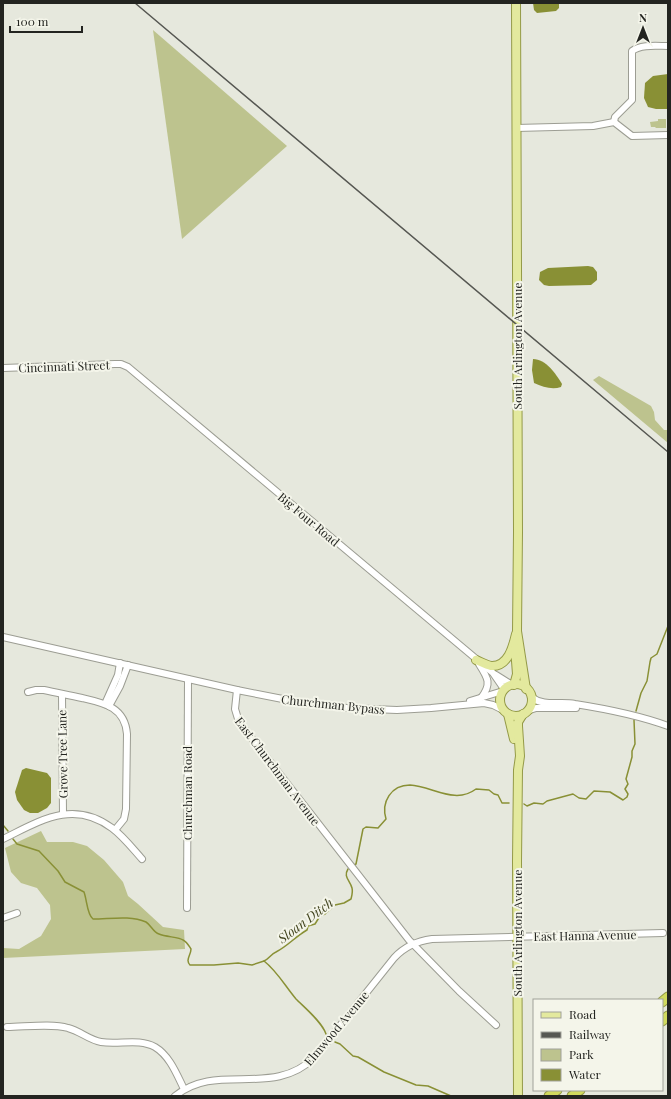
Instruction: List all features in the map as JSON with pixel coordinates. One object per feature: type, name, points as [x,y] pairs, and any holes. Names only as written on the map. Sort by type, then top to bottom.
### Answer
[{"type":"main road","name":"South Arlington Avenue","points":[[516,3],[517,631],[526,688]]},
{"type":"main road","points":[[476,660],[491,666],[500,663],[510,654],[517,631]]},
{"type":"main road","points":[[513,685],[517,674],[514,641]]},
{"type":"main road","points":[[513,685],[526,688],[531,697],[531,705],[525,713],[515,716],[506,713],[500,704],[501,695],[504,690],[513,685]]},
{"type":"main road","name":"South Arlington Avenue","points":[[506,713],[512,728],[518,770]]},
{"type":"main road","name":"South Arlington Avenue","points":[[518,1096],[517,937],[518,770],[520,756],[518,722],[525,713]]},
{"type":"street","points":[[614,122],[615,117],[632,100],[632,51],[641,47],[668,46]]},
{"type":"street","points":[[516,128],[593,126],[614,122],[632,136],[668,135]]},
{"type":"street","name":"Cincinnati Street","points":[[3,368],[115,364],[125,366]]},
{"type":"street","name":"Big Four Road","points":[[125,366],[203,429],[476,660],[492,673],[513,685]]},
{"type":"street","points":[[3,637],[237,690]]},
{"type":"street","points":[[476,660],[486,675],[488,684],[487,691],[481,698]]},
{"type":"street","points":[[107,705],[118,676],[120,663]]},
{"type":"street","points":[[107,705],[120,686],[128,665]]},
{"type":"street","name":"Big Four Road","points":[[492,673],[504,690]]},
{"type":"street","name":"Churchman Road","points":[[187,908],[188,679]]},
{"type":"street","points":[[28,692],[44,690],[62,694],[107,705],[120,714],[125,724],[126,734],[126,812],[122,822],[115,830]]},
{"type":"street","name":"Churchman Bypass","points":[[237,690],[303,703],[347,708],[385,710],[431,708],[484,703],[493,705],[506,713]]},
{"type":"street","name":"East Churchman Avenue","points":[[237,690],[235,710],[239,722],[354,871],[413,944],[459,991],[496,1025]]},
{"type":"street","name":"Churchman Bypass","points":[[431,708],[481,698],[504,690]]},
{"type":"street","name":"Grove Tree Lane","points":[[62,694],[63,814]]},
{"type":"street","points":[[531,697],[540,703],[569,703],[627,714],[668,726]]},
{"type":"street","points":[[525,713],[536,708],[588,707]]},
{"type":"street","points":[[3,839],[44,819],[63,814],[74,813],[88,815],[105,823],[115,830],[142,859]]},
{"type":"street","points":[[3,918],[17,913]]},
{"type":"street","name":"East Hanna Avenue","points":[[413,944],[432,939],[663,933]]},
{"type":"street","name":"Elmwood Avenue","points":[[175,1096],[184,1089],[199,1083],[268,1081],[279,1079],[300,1070],[315,1057],[394,958],[413,944]]},
{"type":"street","points":[[7,1027],[63,1027],[76,1030],[89,1039],[100,1042],[138,1042],[149,1044],[157,1048],[167,1058],[184,1089]]},
{"type":"green space","points":[[153,30],[287,146],[182,239]]},
{"type":"green space","points":[[658,119],[666,119],[666,128],[651,127],[650,122],[658,121]]},
{"type":"green space","points":[[599,376],[651,406],[654,412],[655,420],[664,430],[668,430],[668,443],[593,380]]},
{"type":"green space","points":[[41,831],[47,842],[73,842],[87,846],[104,860],[123,882],[128,896],[163,927],[184,930],[185,949],[3,958],[3,948],[19,949],[41,936],[51,919],[50,905],[37,888],[21,883],[11,872],[5,848]]},
{"type":"water","points":[[533,3],[559,3],[559,8],[556,11],[537,13],[534,10]]},
{"type":"water","points":[[668,74],[668,109],[648,107],[644,98],[645,83],[653,76]]},
{"type":"water","points":[[593,267],[597,272],[597,280],[591,285],[549,286],[544,285],[539,280],[540,272],[548,268]]},
{"type":"water","points":[[533,359],[546,364],[550,368],[562,384],[561,387],[548,388],[534,383],[532,370]]},
{"type":"water","points":[[26,768],[47,773],[51,778],[51,803],[47,808],[38,813],[30,813],[24,810],[17,800],[15,792],[22,770]]},
{"type":"waterway","name":"Sloan Ditch","points":[[636,711],[641,693],[647,681],[651,658],[657,654],[668,626]]},
{"type":"waterway","name":"Sloan Ditch","points":[[524,804],[527,806],[534,803],[543,804],[547,801],[573,794],[579,798],[586,799],[594,791],[610,792],[623,800],[627,797],[628,794],[625,789],[628,784],[626,779],[635,744],[634,720]]},
{"type":"waterway","name":"Sloan Ditch","points":[[354,865],[356,864],[363,829],[366,827],[378,828],[386,819],[386,801],[393,791],[398,788],[410,785],[418,786],[452,795],[460,795],[476,789],[489,790],[498,795],[502,803],[509,803]]},
{"type":"waterway","points":[[3,825],[8,831]]},
{"type":"waterway","points":[[13,839],[17,844],[39,851],[58,871],[65,882],[84,892],[88,911],[93,919],[127,918],[146,922],[157,933],[179,938],[186,942],[191,949],[188,959],[190,965],[238,963],[252,965],[264,961],[277,974],[296,999],[317,1020],[326,1034]]},
{"type":"waterway","name":"Sloan Ditch","points":[[264,961],[307,930],[308,926],[315,924],[320,916],[325,914],[335,905],[344,903],[351,899],[352,889],[346,874],[348,869]]},
{"type":"waterway","points":[[335,1042],[340,1044],[353,1056],[358,1057],[384,1072],[416,1085],[428,1086],[451,1096]]},
{"type":"railway","points":[[135,3],[668,452]]}]
